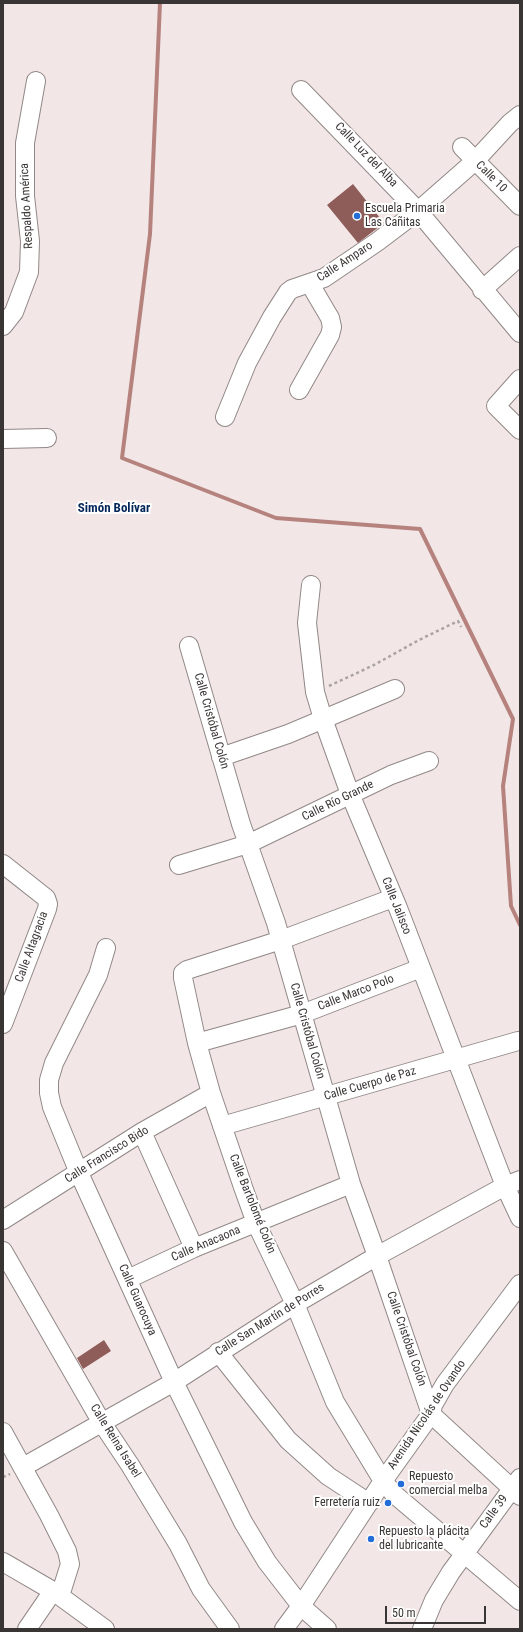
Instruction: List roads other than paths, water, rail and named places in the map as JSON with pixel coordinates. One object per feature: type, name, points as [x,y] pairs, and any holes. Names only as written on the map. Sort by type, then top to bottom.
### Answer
[{"type":"street","name":"Respaldo América","points":[[3,326],[14,312],[29,272],[30,241],[25,196],[25,143],[36,81]]},
{"type":"street","name":"Calle Luz del Alba","points":[[301,90],[418,211],[482,290],[520,333]]},
{"type":"street","name":"Calle Amparo","points":[[225,418],[240,379],[272,317],[288,292],[292,289],[324,278],[341,268],[418,211],[474,160],[510,123],[520,115]]},
{"type":"street","name":"Calle 10","points":[[462,147],[520,206]]},
{"type":"street","points":[[482,290],[520,256]]},
{"type":"street","points":[[299,390],[330,335],[332,327],[330,318],[310,284]]},
{"type":"street","points":[[520,379],[496,405],[497,408],[520,430]]},
{"type":"street","points":[[3,439],[47,438]]},
{"type":"street","name":"Calle Jalisco","points":[[311,585],[307,623],[315,692],[323,719],[350,794],[457,1058],[513,1183],[520,1218]]},
{"type":"street","name":"Calle Cristóbal Colón","points":[[189,646],[248,844],[281,940],[351,1184],[431,1414]]},
{"type":"street","points":[[221,757],[288,734],[394,689]]},
{"type":"street","name":"Calle Río Grande","points":[[179,865],[248,844],[391,775],[429,761]]},
{"type":"street","name":"Calle Altagracia","points":[[3,864],[46,898],[48,904],[7,1004],[3,1024]]},
{"type":"street","name":"Calle Bartolomé Colón","points":[[393,898],[281,940],[187,970],[183,973],[183,978],[197,1043],[211,1093],[256,1223],[294,1304],[335,1402],[382,1481],[394,1494],[520,1601]]},
{"type":"street","name":"Calle Guarocuya","points":[[106,948],[98,975],[54,1063],[49,1080],[49,1093],[52,1107],[79,1172],[174,1382],[242,1522],[267,1562],[301,1606],[327,1629]]},
{"type":"street","name":"Calle Marco Polo","points":[[197,1043],[302,1014],[421,968]]},
{"type":"street","name":"Calle Cuerpo de Paz","points":[[222,1126],[457,1058],[518,1042]]},
{"type":"street","name":"Calle Francisco Bido","points":[[3,1220],[142,1132],[211,1093]]},
{"type":"street","points":[[142,1132],[194,1248]]},
{"type":"street","name":"Calle San Martín de Porres","points":[[23,1467],[174,1382],[294,1304],[377,1256],[513,1183]]},
{"type":"street","name":"Calle Anacaona","points":[[128,1279],[194,1248],[351,1184]]},
{"type":"street","name":"Calle Reina Isabel","points":[[3,1251],[102,1423],[130,1465],[178,1544],[206,1598],[230,1629]]},
{"type":"street","name":"Avenida Nicolás de Ovando","points":[[284,1629],[301,1606],[382,1481],[431,1414],[433,1405],[445,1384],[520,1284]]},
{"type":"street","points":[[218,1352],[288,1440],[328,1476],[369,1503]]},
{"type":"street","points":[[431,1414],[517,1487]]},
{"type":"street","points":[[3,1432],[67,1551],[70,1564],[56,1594],[27,1629]]},
{"type":"street","name":"Calle 39","points":[[422,1629],[434,1600],[464,1552],[517,1487]]},
{"type":"street","points":[[3,1562],[56,1594],[105,1629]]},
{"type":"waterway","points":[[160,3],[150,234],[122,458],[276,518],[420,529],[513,719],[503,786],[511,906],[520,925]]},
{"type":"place","name":"Escuela Primaria Las Cañitas","points":[[357,216]]},
{"type":"place","name":"Repuesto comercial melba","points":[[401,1484]]},
{"type":"place","name":"Ferretería ruiz","points":[[388,1503]]},
{"type":"place","name":"Repuesto la plácita del lubricante","points":[[371,1539]]},
{"type":"district","name":"Simón Bolívar","points":[[114,509]]}]
